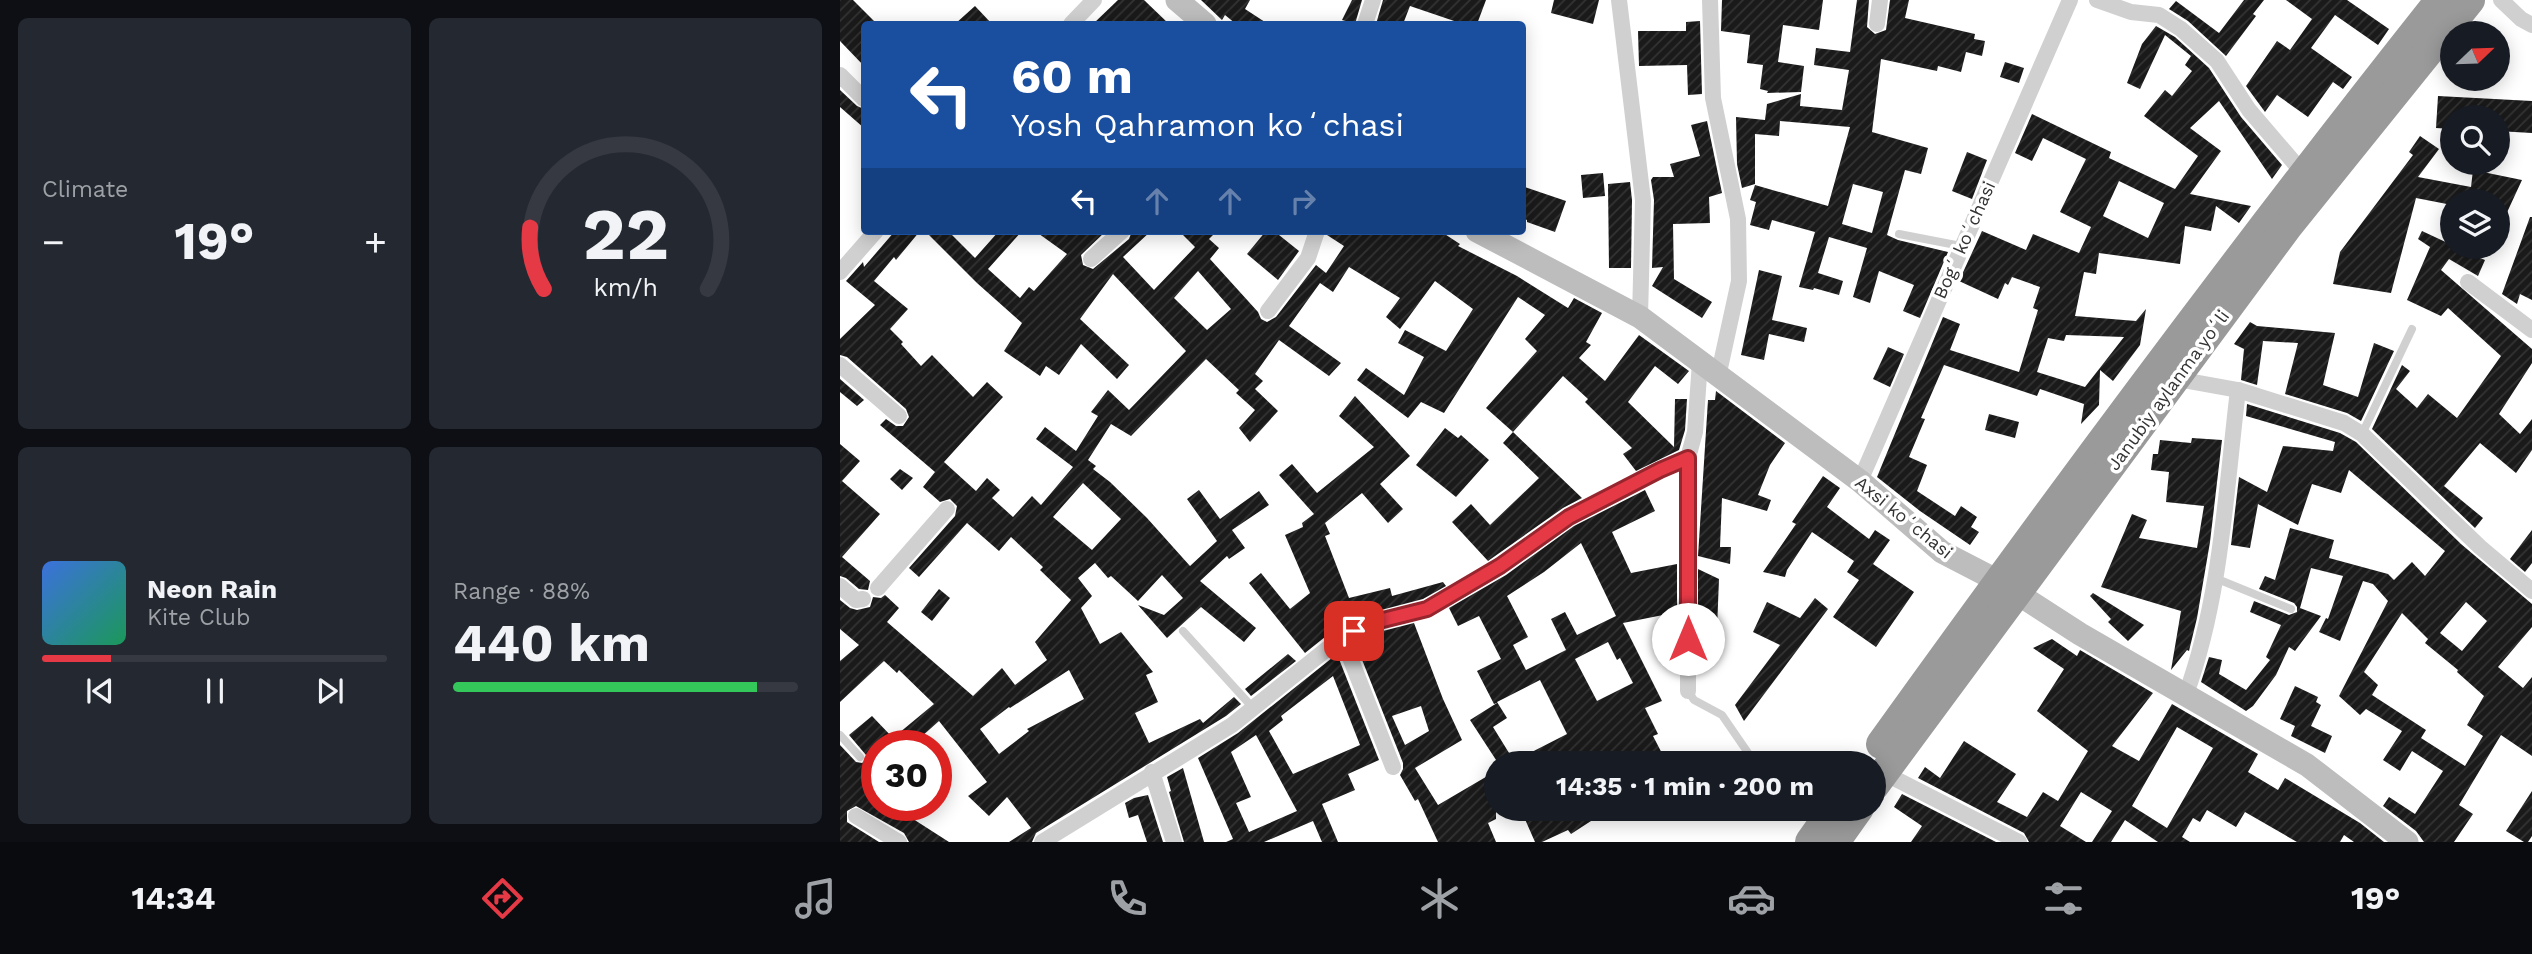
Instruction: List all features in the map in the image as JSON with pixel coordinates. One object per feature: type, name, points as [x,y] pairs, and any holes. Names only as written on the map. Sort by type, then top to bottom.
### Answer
[{"type":"highway","name":"Janubiy aylanma yoʻli","points":[[1886,759],[2303,173],[2440,0]]},
{"type":"highway","name":"Janubiy aylanma yoʻli","points":[[2008,588],[2177,379],[2288,226],[2470,0]]},
{"type":"highway","points":[[1810,842],[1825,821]]},
{"type":"highway","points":[[1835,842],[1849,821]]},
{"type":"street","points":[[1074,21],[1094,0]]},
{"type":"street","points":[[1177,0],[1202,21]]},
{"type":"street","points":[[1366,21],[1373,0]]},
{"type":"street","points":[[1619,0],[1643,200],[1640,317]]},
{"type":"street","points":[[1710,0],[1713,98],[1738,219],[1739,281],[1718,377]]},
{"type":"street","points":[[1877,24],[1880,0]]},
{"type":"street","name":"Bogʻ koʻchasi","points":[[1860,481],[2070,0]]},
{"type":"street","points":[[2097,0],[2132,12],[2151,7],[2210,54],[2249,110],[2303,173]]},
{"type":"street","points":[[2508,3],[2521,19],[2532,25]]},
{"type":"street","points":[[840,75],[861,96]]},
{"type":"street","points":[[840,272],[872,235]]},
{"type":"street","points":[[1091,259],[1118,235]]},
{"type":"street","points":[[1268,311],[1308,258],[1316,235]]},
{"type":"street","name":"Axsi koʻchasi","points":[[1485,235],[1640,317],[1860,481],[1942,552],[2008,588],[2080,634],[2307,765],[2407,842]]},
{"type":"street","points":[[2468,282],[2532,330]]},
{"type":"street","points":[[1688,691],[1688,458],[1695,432],[1700,362]]},
{"type":"street","points":[[840,365],[899,416]]},
{"type":"street","points":[[2177,379],[2238,390],[2344,423],[2362,434],[2480,547],[2529,582]]},
{"type":"street","points":[[2186,694],[2215,578],[2238,390]]},
{"type":"street","points":[[1042,842],[1232,725],[1342,638],[1371,623],[1427,609],[1500,566],[1569,517],[1688,458]]},
{"type":"street","points":[[878,588],[947,509]]},
{"type":"street","points":[[840,586],[856,600],[863,599]]},
{"type":"street","points":[[1342,638],[1393,767]]},
{"type":"street","points":[[1152,772],[1174,842]]},
{"type":"street","points":[[1886,779],[2018,842]]},
{"type":"street","points":[[856,816],[899,842]]},
{"type":"lane","points":[[1899,234],[1961,246]]},
{"type":"lane","points":[[2362,434],[2412,329]]},
{"type":"lane","points":[[2215,578],[2291,609]]},
{"type":"lane","points":[[1183,631],[1254,709]]},
{"type":"lane","points":[[1688,691],[1694,700],[1722,715],[1747,751]]},
{"type":"lane","points":[[840,735],[860,757]]},
{"type":"building","points":[[840,0],[853,0],[874,21],[861,21],[861,63],[840,41]]},
{"type":"building","points":[[1118,0],[1144,0],[1166,21],[1096,21]]},
{"type":"building","points":[[1201,0],[1250,0],[1245,9],[1263,21],[1232,21],[1225,15],[1222,20]]},
{"type":"building","points":[[1352,0],[1362,0],[1356,21],[1342,20]]},
{"type":"building","points":[[1383,0],[1486,0],[1478,21],[1454,21],[1410,6],[1404,21],[1377,21]]},
{"type":"building","points":[[1554,0],[1599,0],[1593,24],[1551,13]]},
{"type":"building","points":[[1722,0],[1823,0],[1819,30],[1783,25],[1778,62],[1804,66],[1801,92],[1767,93],[1768,91],[1760,89],[1763,65],[1747,63],[1750,35],[1721,31]]},
{"type":"building","points":[[1857,0],[1869,0],[1867,27],[1875,34],[1886,30],[1890,0],[1909,0],[1905,18],[1975,34],[1974,39],[1985,41],[1982,56],[1966,52],[1961,72],[1938,66],[1937,71],[1881,59],[1872,132],[1928,148],[1921,174],[1905,170],[1887,235],[1948,252],[1920,318],[1903,311],[1914,285],[1879,271],[1870,303],[1853,297],[1867,248],[1829,237],[1818,273],[1843,281],[1839,295],[1814,288],[1813,290],[1799,287],[1815,232],[1772,220],[1769,230],[1750,225],[1756,202],[1750,200],[1755,185],[1828,206],[1850,127],[1780,121],[1779,136],[1755,134],[1755,184],[1742,188],[1737,164],[1736,117],[1765,120],[1767,104],[1801,94],[1800,106],[1842,110],[1849,70],[1814,65],[1816,48],[1850,52]],"holes":[[[1853,184],[1883,192],[1872,233],[1842,224]]]},
{"type":"building","points":[[2244,0],[2264,0],[2253,14],[2256,16],[2226,56],[2188,21],[2169,9],[2176,1],[2219,33]]},
{"type":"building","points":[[2286,0],[2347,0],[2389,29],[2378,45],[2335,15],[2311,48],[2352,77],[2343,89],[2333,82],[2308,117],[2277,95],[2265,112],[2246,86],[2277,41],[2290,50],[2312,19]]},
{"type":"building","points":[[975,6],[989,21],[958,21]]},
{"type":"building","points":[[1700,21],[1702,94],[1688,95],[1687,65],[1639,66],[1638,31],[1686,31],[1686,22]]},
{"type":"building","points":[[2156,26],[2175,37],[2209,68],[2241,117],[2282,165],[2272,179],[2219,101],[2190,128],[2221,151],[2190,194],[2251,206],[2239,223],[2216,206],[2211,231],[2185,226],[2180,264],[2099,253],[2096,274],[2084,272],[2075,316],[2136,321],[2146,309],[2140,345],[2113,381],[2100,370],[2099,405],[2081,424],[2084,404],[2040,389],[2037,396],[1944,365],[1921,418],[1925,419],[1909,457],[1927,465],[1917,491],[1955,516],[1961,506],[1977,517],[1971,527],[1979,532],[1970,545],[1877,477],[1943,317],[1960,324],[1950,350],[2019,372],[2038,310],[2033,308],[2040,287],[2012,277],[2008,285],[2005,283],[1998,299],[1959,281],[1982,231],[2026,250],[2033,234],[2079,253],[2091,227],[2060,212],[2086,159],[2043,138],[2032,161],[2015,153],[2032,114],[2111,152],[2109,158],[2175,189],[2198,156],[2144,116],[2165,90],[2172,96],[2192,71],[2185,65],[2191,56],[2165,35],[2140,89],[2127,83],[2142,44]],"holes":[[[2119,181],[2164,203],[2148,238],[2103,216]],[[2066,335],[2124,337],[2085,387],[2037,372],[2048,338],[2064,341]]]},
{"type":"building","points":[[2005,62],[2024,68],[2019,83],[2000,77]]},
{"type":"building","points":[[840,90],[861,108],[861,125],[840,107]]},
{"type":"building","points":[[2438,96],[2532,101],[2532,133],[2510,132],[2510,105],[2440,105],[2440,128],[2436,128]]},
{"type":"building","points":[[1707,121],[1722,193],[1709,197],[1710,223],[1673,224],[1674,279],[1712,302],[1702,318],[1652,286],[1663,267],[1652,268],[1654,200],[1651,180],[1653,177],[1674,177],[1670,164],[1700,156],[1691,125]]},
{"type":"building","points":[[2420,136],[2439,149],[2418,177],[2471,187],[2472,175],[2498,175],[2522,180],[2510,206],[2510,189],[2440,189],[2440,203],[2416,198],[2391,293],[2333,284],[2340,252],[2413,155],[2409,152]]},
{"type":"building","points":[[1967,152],[1987,160],[1972,199],[1952,191]]},
{"type":"building","points":[[1603,173],[1605,196],[1583,198],[1581,175]]},
{"type":"building","points":[[1630,182],[1631,268],[1609,268],[1608,184]]},
{"type":"building","points":[[1526,187],[1566,201],[1555,232],[1527,220]]},
{"type":"building","points":[[2530,217],[2532,300],[2520,294],[2517,304],[2502,294]]},
{"type":"building","points":[[2422,231],[2440,239],[2440,259],[2449,259],[2441,270],[2532,349],[2532,363],[2499,414],[2520,434],[2532,419],[2532,450],[2516,473],[2480,443],[2444,486],[2483,518],[2475,528],[2372,429],[2402,365],[2410,371],[2396,389],[2417,408],[2428,394],[2457,418],[2501,356],[2448,308],[2441,316],[2407,300],[2430,247],[2418,239]]},
{"type":"building","points":[[892,235],[917,235],[874,281],[908,309],[890,329],[921,366],[932,355],[973,397],[987,382],[1003,397],[944,462],[976,491],[987,478],[1000,490],[992,498],[1013,517],[1032,496],[1041,505],[1073,467],[1036,439],[1045,427],[1076,451],[1098,416],[1091,412],[1108,390],[1129,410],[1186,351],[1113,274],[1080,319],[1129,365],[1117,379],[1081,344],[1059,375],[1046,366],[1040,376],[1004,351],[1022,323],[929,235],[952,235],[975,258],[995,235],[1018,235],[988,269],[1020,298],[1029,287],[1034,291],[1067,254],[1041,235],[1102,235],[1081,255],[1083,265],[1093,269],[1130,235],[1147,235],[1123,257],[1154,290],[1195,247],[1183,235],[1213,235],[1209,239],[1219,248],[1210,259],[1258,312],[1261,319],[1267,322],[1276,317],[1316,265],[1326,273],[1344,246],[1327,235],[1446,235],[1460,244],[1458,246],[1517,276],[1568,308],[1574,298],[1602,313],[1586,342],[1591,345],[1579,358],[1605,381],[1639,335],[1689,371],[1678,384],[1655,366],[1628,402],[1674,447],[1675,399],[1687,399],[1685,430],[1679,450],[1636,471],[1623,454],[1632,448],[1585,402],[1588,399],[1563,376],[1513,432],[1486,408],[1537,351],[1525,339],[1545,315],[1518,297],[1444,413],[1421,402],[1408,418],[1357,380],[1366,368],[1404,395],[1424,357],[1398,343],[1405,330],[1446,351],[1473,309],[1435,281],[1400,329],[1386,317],[1400,298],[1349,267],[1333,292],[1320,283],[1289,326],[1341,363],[1329,376],[1279,340],[1255,374],[1263,381],[1255,389],[1278,411],[1250,442],[1239,428],[1255,410],[1236,393],[1239,390],[1206,359],[1131,436],[1111,424],[1088,460],[1096,466],[1093,469],[1147,518],[1190,566],[1217,541],[1187,499],[1199,490],[1220,519],[1259,491],[1269,505],[1232,530],[1245,548],[1229,559],[1227,556],[1200,581],[1256,628],[1244,642],[1201,607],[1167,638],[1138,605],[1164,615],[1183,598],[1162,575],[1138,601],[1111,576],[1108,578],[1095,563],[1078,578],[1092,596],[1081,608],[1100,644],[1121,632],[1153,672],[1146,675],[1158,702],[1135,713],[1149,743],[1200,719],[1203,723],[1234,697],[1241,704],[1226,716],[1036,833],[1032,842],[1009,842],[1031,828],[1007,797],[989,816],[968,796],[987,782],[952,738],[952,730],[946,730],[939,721],[929,730],[903,730],[934,704],[899,670],[897,673],[884,661],[840,702],[840,661],[859,645],[840,629],[840,600],[857,610],[870,607],[873,597],[881,598],[885,595],[899,608],[887,622],[973,696],[1002,668],[1015,685],[1047,660],[1035,642],[1071,600],[1040,570],[1043,567],[1011,537],[999,551],[967,523],[919,577],[909,568],[955,516],[957,506],[950,499],[940,502],[923,487],[935,472],[880,425],[886,419],[896,426],[903,426],[909,417],[906,409],[847,357],[840,355],[840,339],[875,305],[846,281],[863,262],[864,267]],"holes":[[[1198,271],[1231,309],[1207,330],[1174,298]],[[1083,483],[1121,519],[1092,550],[1053,517]],[[1069,670],[1084,699],[1027,729],[1029,731],[999,754],[980,729],[1009,707]]]},
{"type":"building","points":[[1263,235],[1279,235],[1299,251],[1278,280],[1247,254]]},
{"type":"building","points":[[2449,259],[2485,260],[2478,276]]},
{"type":"building","points":[[1759,270],[1782,276],[1772,320],[1807,328],[1804,342],[1769,334],[1764,360],[1741,355]]},
{"type":"building","points":[[2250,322],[2257,326],[2335,333],[2323,385],[2358,397],[2374,343],[2394,351],[2361,421],[2347,413],[2285,394],[2298,343],[2263,341],[2257,385],[2241,380],[2244,349],[2234,344]]},
{"type":"building","points":[[1888,347],[1904,354],[1890,387],[1873,379]]},
{"type":"building","points":[[840,379],[864,400],[857,406],[840,392]]},
{"type":"building","points":[[1716,391],[1785,443],[1770,465],[1758,495],[1771,500],[1767,511],[1722,498],[1720,547],[1731,547],[1730,564],[1698,556],[1708,400],[1715,400]]},
{"type":"building","points":[[1355,396],[1410,456],[1380,484],[1403,509],[1388,523],[1362,493],[1325,523],[1330,534],[1325,536],[1349,598],[1390,588],[1392,596],[1443,582],[1446,586],[1423,599],[1366,614],[1335,629],[1305,653],[1249,583],[1261,573],[1290,609],[1310,593],[1285,535],[1303,527],[1302,523],[1314,514],[1279,475],[1292,464],[1317,493],[1374,447],[1339,416]]},
{"type":"building","points":[[2247,404],[2340,433],[2356,442],[2461,544],[2532,604],[2532,627],[2498,667],[2523,688],[2532,677],[2532,756],[2501,735],[2459,805],[2473,814],[2454,842],[2424,842],[2416,831],[2383,806],[2389,797],[2415,814],[2443,771],[2412,751],[2400,771],[2383,760],[2402,731],[2366,709],[2360,715],[2339,696],[2388,601],[2373,584],[2363,581],[2340,641],[2319,632],[2326,618],[2328,619],[2343,576],[2311,568],[2300,608],[2321,616],[2295,651],[2289,647],[2276,675],[2253,706],[2246,711],[2201,682],[2209,657],[2222,660],[2219,674],[2246,690],[2270,660],[2266,657],[2281,625],[2250,612],[2254,601],[2289,615],[2297,612],[2294,603],[2259,589],[2265,576],[2275,580],[2290,528],[2334,540],[2329,558],[2388,574],[2394,580],[2412,562],[2425,576],[2445,551],[2349,470],[2341,493],[2312,484],[2298,525],[2258,504],[2250,548],[2231,545],[2239,477],[2267,492],[2283,446],[2333,451],[2335,442],[2246,416]],"holes":[[[2466,602],[2487,621],[2462,651],[2440,633]],[[2402,613],[2428,639],[2425,643],[2484,696],[2467,725],[2483,736],[2465,766],[2421,738],[2426,730],[2372,695],[2378,685],[2364,672]]]},
{"type":"building","points":[[1989,414],[2019,422],[2015,438],[1985,430]]},
{"type":"building","points":[[1445,428],[1458,438],[1461,435],[1489,460],[1456,497],[1416,465]]},
{"type":"building","points":[[1513,432],[1582,498],[1563,508],[1488,561],[1452,522],[1471,504],[1490,525],[1539,478],[1503,443]]},
{"type":"building","points":[[2192,438],[2222,440],[2210,542],[2197,618],[2189,651],[2187,650],[2171,670],[2181,611],[2101,587],[2132,514],[2147,520],[2139,538],[2197,548],[2204,506],[2166,502],[2169,472],[2151,470],[2153,454],[2158,454],[2160,440],[2191,443]]},
{"type":"building","points":[[840,444],[860,461],[842,481],[880,514],[842,557],[870,581],[868,590],[859,589],[840,576]]},
{"type":"building","points":[[900,469],[913,478],[902,490],[890,479]]},
{"type":"building","points":[[1823,476],[1840,488],[1827,507],[1869,539],[1875,530],[1890,540],[1873,564],[1914,592],[1876,647],[1833,617],[1859,580],[1847,572],[1854,561],[1812,532],[1785,577],[1763,572],[1796,524],[1792,522]]},
{"type":"building","points":[[1645,490],[1655,511],[1612,532],[1631,573],[1677,564],[1677,640],[1666,641],[1663,615],[1623,623],[1662,701],[1645,708],[1658,734],[1653,736],[1661,751],[1534,751],[1567,734],[1540,680],[1497,702],[1507,718],[1493,727],[1508,751],[1490,751],[1470,720],[1497,703],[1494,704],[1477,671],[1501,659],[1479,616],[1458,626],[1449,608],[1506,575],[1574,526]],"holes":[[[1581,543],[1616,616],[1577,635],[1565,612],[1551,619],[1566,650],[1526,670],[1513,645],[1528,637],[1507,596]],[[1608,642],[1633,683],[1597,701],[1575,659]]]},
{"type":"building","points":[[2532,530],[2532,563],[2525,572],[2510,559]]},
{"type":"building","points":[[1698,569],[1719,579],[1717,629],[1698,628]]},
{"type":"building","points":[[939,589],[950,598],[932,621],[921,612]]},
{"type":"building","points":[[2093,593],[2144,625],[2128,641],[2108,622],[2111,619],[2090,596]]},
{"type":"building","points":[[1815,598],[1828,609],[1744,721],[1735,705],[1780,645],[1753,632],[1767,602],[1800,618]]},
{"type":"building","points":[[1414,623],[1462,740],[1415,768],[1438,805],[1484,778],[1484,821],[1492,821],[1488,823],[1496,842],[1438,842],[1418,799],[1415,801],[1400,775],[1403,763],[1355,642],[1375,633]],"holes":[[[1421,706],[1429,731],[1405,745],[1392,716]]]},
{"type":"building","points":[[2052,639],[2077,656],[2080,650],[2153,693],[2112,746],[2139,761],[2172,704],[2258,754],[2248,772],[2278,790],[2285,778],[2360,823],[2384,842],[2354,842],[2344,835],[2340,842],[2297,842],[2245,812],[2236,827],[2207,810],[2200,822],[2193,818],[2182,837],[2190,842],[2158,842],[2125,820],[2111,842],[2092,842],[2112,811],[2081,792],[2060,826],[2086,842],[2029,842],[2024,833],[1918,778],[1925,767],[1940,778],[1964,741],[2016,774],[1997,802],[2027,817],[2043,792],[2058,801],[2088,751],[2037,711],[2064,669],[2033,648]],"holes":[[[2177,727],[2213,748],[2167,828],[2132,806]]]},
{"type":"building","points":[[1288,654],[1296,661],[1251,696],[1245,689]]},
{"type":"building","points":[[1337,654],[1379,760],[1348,774],[1355,790],[1322,804],[1338,842],[1322,842],[1313,821],[1264,842],[1226,842],[1233,839],[1198,758],[1238,733]],"holes":[[[1333,676],[1360,745],[1293,774],[1269,731],[1283,720],[1281,716]],[[1256,735],[1297,811],[1249,832],[1236,803],[1251,797],[1231,752]]]},
{"type":"building","points":[[2295,686],[2318,697],[2316,702],[2321,705],[2311,726],[2332,736],[2325,753],[2291,736],[2295,726],[2280,719]]},
{"type":"building","points":[[872,716],[885,730],[861,730],[861,749],[849,735]]},
{"type":"building","points":[[840,745],[856,762],[861,763],[861,809],[856,806],[847,811],[847,822],[879,842],[840,842]]},
{"type":"building","points":[[1183,768],[1204,842],[1184,842],[1169,792],[1171,791],[1167,777]]},
{"type":"building","points":[[2532,791],[2532,836],[2528,842],[2524,842],[2506,831]]},
{"type":"building","points":[[1902,794],[1996,842],[1911,842],[1922,826],[1894,807]]},
{"type":"building","points":[[1148,795],[1163,842],[1147,842],[1138,815],[1129,818],[1125,803]]},
{"type":"building","points":[[883,821],[916,821],[949,842],[909,842],[904,833]]},
{"type":"building","points":[[1526,821],[1591,821],[1571,834],[1568,830],[1542,842],[1535,842]]},
{"type":"route","points":[[1354,631],[1371,623],[1427,609],[1500,566],[1569,517],[1688,458],[1688,639]]}]
